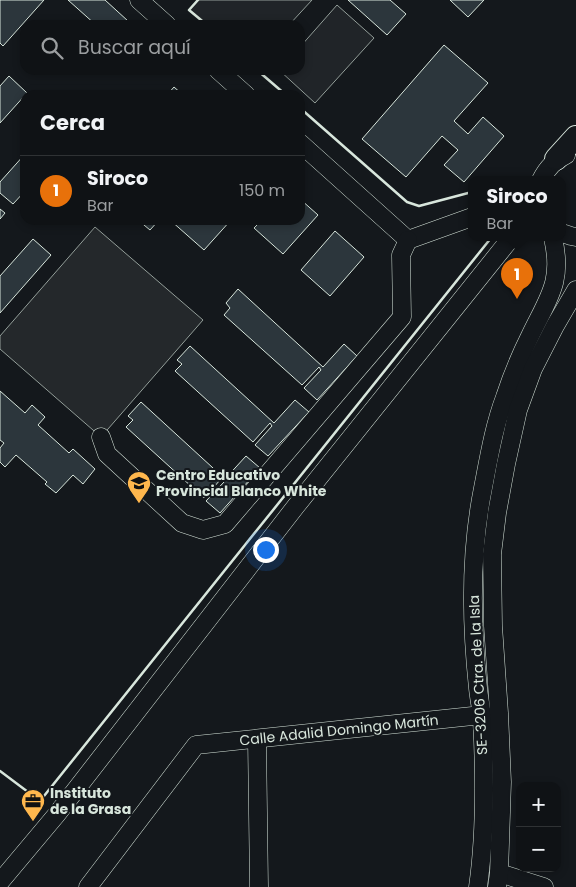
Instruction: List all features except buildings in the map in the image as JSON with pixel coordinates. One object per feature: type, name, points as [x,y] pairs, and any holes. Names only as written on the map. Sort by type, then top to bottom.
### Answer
[{"type":"main road","points":[[566,156],[576,137]]},
{"type":"street","points":[[139,0],[161,20]]},
{"type":"street","points":[[224,75],[240,90]]},
{"type":"street","points":[[305,147],[408,240]]},
{"type":"street","points":[[543,176],[546,170],[566,156]]},
{"type":"street","points":[[101,437],[107,454],[182,523],[203,530],[225,524],[402,317],[401,255],[408,240],[468,219]]},
{"type":"street","points":[[0,882],[57,814],[296,506],[509,241]]},
{"type":"street","name":"SE-3206 Ctra. de la Isla","points":[[478,887],[481,869],[484,800],[482,715],[478,689],[473,592],[481,500],[494,431],[504,397],[530,334],[545,307],[555,278],[555,248],[553,241]]},
{"type":"street","name":"SE-3206 Ctra. de la Isla","points":[[498,880],[502,782],[493,626],[492,554],[497,513],[518,410],[533,369],[576,290]]},
{"type":"street","name":"Calle Adalid Domingo Martín","points":[[88,887],[196,745],[482,715]]},
{"type":"street","points":[[258,739],[259,887]]},
{"type":"street","points":[[498,880],[544,887]]},
{"type":"shaded area","points":[[198,0],[312,0],[294,20],[201,20],[189,10]]},
{"type":"shaded area","points":[[337,5],[374,38],[315,103],[305,94],[305,90],[301,90],[284,75],[305,75],[305,41]]},
{"type":"shaded area","points":[[95,227],[203,320],[101,437],[0,349],[0,336]]},
{"type":"wall","points":[[198,0],[189,10],[201,20]]},
{"type":"wall","points":[[263,75],[280,90]]},
{"type":"wall","points":[[305,112],[407,202],[419,206],[468,193]]},
{"type":"wall","points":[[0,771],[40,801],[489,241]]},
{"type":"place","name":"Siroco","points":[[517,299]]},
{"type":"place","name":"Centro Educativo Provincial Blanco White","points":[[139,504]]},
{"type":"place","name":"Instituto de la Grasa","points":[[33,822]]}]
